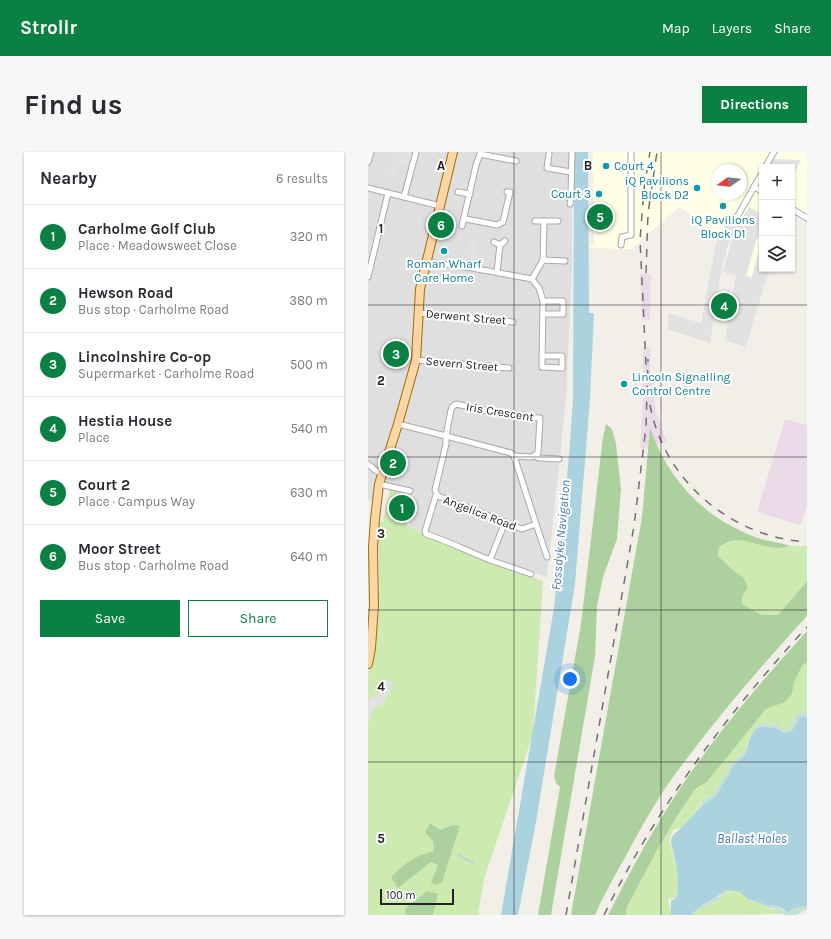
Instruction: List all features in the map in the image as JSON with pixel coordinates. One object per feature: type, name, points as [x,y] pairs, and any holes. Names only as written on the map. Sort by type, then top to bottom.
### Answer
[{"type":"main road","points":[[368,664],[371,648],[374,605],[375,519],[379,484],[416,360],[420,289],[453,152]]},
{"type":"street","points":[[368,162],[371,152]]},
{"type":"street","points":[[404,197],[416,152]]},
{"type":"street","points":[[570,204],[572,152]]},
{"type":"street","points":[[621,245],[622,237],[631,235],[631,152]]},
{"type":"street","points":[[767,164],[774,152]]},
{"type":"street","points":[[462,226],[480,153],[516,161]]},
{"type":"street","points":[[549,154],[547,168],[571,172]]},
{"type":"street","points":[[737,217],[759,178]]},
{"type":"street","points":[[754,187],[759,190]]},
{"type":"street","points":[[368,188],[440,206]]},
{"type":"street","points":[[458,192],[470,194]]},
{"type":"street","points":[[464,217],[466,219],[497,225],[503,222],[510,192],[507,192]]},
{"type":"street","points":[[368,277],[388,193]]},
{"type":"street","points":[[795,211],[807,218]]},
{"type":"street","points":[[535,221],[558,221]]},
{"type":"street","points":[[532,279],[543,260],[544,221]]},
{"type":"street","points":[[496,272],[500,246],[505,241]]},
{"type":"street","points":[[494,242],[500,246]]},
{"type":"street","points":[[543,260],[565,261]]},
{"type":"street","points":[[426,262],[496,272],[532,279],[539,288],[543,301],[543,314],[542,356],[542,367],[562,368],[562,356],[542,356]]},
{"type":"street","points":[[543,301],[563,301],[563,314],[543,314]]},
{"type":"street","name":"Derwent Street","points":[[419,313],[513,322]]},
{"type":"street","name":"Severn Street","points":[[416,360],[509,368]]},
{"type":"street","name":"Iris Crescent","points":[[446,436],[452,407],[456,404],[497,413],[540,418],[538,453],[536,456]]},
{"type":"street","points":[[398,424],[511,453],[514,456],[536,456],[559,459]]},
{"type":"street","name":"Angelica Road","points":[[446,436],[446,444],[435,490],[436,494],[440,498],[522,529],[536,524]]},
{"type":"street","name":"Angelica Road","points":[[514,456],[547,557]]},
{"type":"street","points":[[368,464],[374,470],[382,474]]},
{"type":"street","points":[[379,484],[410,491]]},
{"type":"street","points":[[436,494],[425,528],[426,534],[447,541],[490,560],[531,574]]},
{"type":"street","points":[[490,560],[505,522]]},
{"type":"shaded area","points":[[368,152],[572,152],[572,267],[566,400],[547,577],[409,528],[414,494],[376,486],[373,501],[368,499]]},
{"type":"shaded area","points":[[394,152],[411,155],[408,167],[398,164],[395,176],[384,173],[385,166],[390,167]]},
{"type":"shaded area","points":[[593,152],[807,152],[807,218],[795,211],[795,164],[759,164],[759,251],[752,277],[723,272],[728,251],[720,234],[679,207],[631,249],[589,248],[594,244]]},
{"type":"shaded area","points":[[773,159],[801,160],[795,171],[795,164],[770,164]]},
{"type":"shaded area","points":[[749,207],[759,213],[759,236],[746,276],[752,277],[759,251],[759,272],[770,272],[746,347],[725,340],[736,275],[723,272],[733,233],[726,252],[721,273],[710,343],[668,329],[668,313],[701,323],[715,248],[718,238],[732,213],[740,219],[736,226],[737,227]]},
{"type":"shaded area","points":[[470,241],[478,242],[476,261],[473,260],[472,263],[464,263],[466,248],[469,247]]},
{"type":"shaded area","points":[[651,273],[650,320],[642,320],[640,274]]},
{"type":"shaded area","points":[[650,347],[650,370],[656,412],[667,442],[656,445],[650,429],[649,449],[640,448],[643,400],[643,348]]},
{"type":"shaded area","points":[[785,419],[807,425],[807,507],[800,525],[757,512]]},
{"type":"shaded area","points":[[383,679],[393,683],[383,704],[374,707],[368,724],[368,704],[370,697],[377,696]]},
{"type":"shaded area","points":[[800,711],[807,712],[807,718],[804,716],[797,722],[793,731],[784,733],[776,728],[750,738],[748,745],[749,739],[753,732],[760,724],[763,723],[772,726],[777,722],[779,729],[784,730],[789,727]]},
{"type":"shaded area","points":[[746,749],[745,754],[732,767],[715,797],[705,803],[692,817],[702,803],[702,800],[713,795],[731,764]]},
{"type":"shaded area","points":[[725,890],[740,892],[748,899],[767,906],[774,905],[782,910],[801,906],[807,906],[807,909],[797,915],[784,915],[773,908],[769,908],[747,899],[739,892],[731,891],[727,892],[718,901],[693,913],[695,909],[720,896]]},
{"type":"green space","points":[[606,424],[612,429],[616,444],[621,489],[617,539],[603,577],[597,606],[595,656],[551,915],[538,915],[560,787],[556,783],[554,776],[581,624],[603,437]]},
{"type":"green space","points":[[650,428],[658,448],[679,482],[692,497],[707,510],[724,522],[742,531],[761,539],[791,546],[780,548],[770,547],[741,540],[734,540],[719,547],[718,556],[743,577],[748,587],[742,597],[742,604],[762,615],[778,615],[807,581],[807,616],[771,655],[703,737],[671,780],[640,830],[601,901],[595,915],[571,915],[642,517]]},
{"type":"green space","points":[[390,489],[412,495],[406,524],[412,529],[543,581],[533,734],[484,879],[478,915],[368,915],[368,675],[373,656],[378,619],[378,523],[383,521]]},
{"type":"green space","points":[[742,539],[778,548],[807,546],[807,581],[778,615],[762,615],[742,604],[742,597],[747,587],[743,577],[718,556],[719,547],[725,543]]},
{"type":"green space","points":[[807,631],[807,662],[802,666],[794,682],[792,694],[785,702],[766,709],[707,782],[695,789],[656,852],[627,907],[626,915],[608,915],[652,833],[683,783],[716,738]]},
{"type":"green space","points":[[807,662],[807,712],[803,711],[793,719],[790,727],[784,730],[779,729],[775,723],[772,726],[763,723],[748,740],[746,749],[731,764],[713,795],[702,799],[697,810],[688,822],[681,828],[673,830],[669,841],[678,873],[679,884],[677,897],[669,899],[668,901],[671,915],[626,915],[627,907],[656,852],[695,789],[707,782],[766,709],[785,702],[792,694],[794,682],[802,666]]},
{"type":"green space","points":[[430,823],[440,830],[453,825],[460,826],[442,882],[436,885],[431,883],[438,865],[431,862],[398,888],[391,877],[401,867],[410,861],[420,855],[434,851],[433,841],[425,832]]},
{"type":"green space","points":[[427,891],[438,894],[433,915],[406,915],[405,909]]},
{"type":"green space","points":[[732,891],[739,892],[742,895],[783,914],[692,915],[697,910],[715,902],[726,893]]},
{"type":"water","points":[[574,152],[588,152],[589,313],[594,313],[590,399],[575,584],[536,822],[518,915],[501,915],[554,608],[569,456],[573,398]]},
{"type":"water","name":"Ballast Holes","points":[[805,716],[807,718],[807,906],[794,908],[789,912],[774,905],[767,906],[748,899],[740,892],[725,890],[695,911],[692,915],[671,915],[671,901],[677,897],[678,883],[677,870],[671,843],[671,839],[675,833],[705,803],[715,797],[732,767],[745,754],[750,738],[756,729],[762,727],[776,728],[784,733],[792,731],[800,717]]},
{"type":"waterway","points":[[458,855],[473,863]]},
{"type":"railway","points":[[646,365],[640,240],[644,189],[650,152]]},
{"type":"railway","points":[[646,273],[648,213],[657,152]]},
{"type":"railway","points":[[566,915],[634,526],[646,427],[648,359]]},
{"type":"railway","points":[[650,405],[658,433],[670,458],[686,480],[705,500],[728,516],[752,529],[779,538],[807,542]]},
{"type":"railway","points":[[604,915],[624,875],[646,837],[695,764],[721,728],[777,660],[807,627]]},
{"type":"place","name":"Court 4","points":[[606,166]]},
{"type":"place","name":"iQ Pavilions Block D2","points":[[697,188]]},
{"type":"place","name":"Court 3","points":[[599,194]]},
{"type":"place","name":"iQ Pavilions Block D1","points":[[723,206]]},
{"type":"place","name":"Court 2","points":[[600,217]]},
{"type":"place","name":"Moor Street","points":[[441,225]]},
{"type":"place","name":"Roman Wharf Care Home","points":[[444,251]]},
{"type":"place","name":"Hestia House","points":[[724,306]]},
{"type":"place","name":"Lincolnshire Co-op","points":[[396,354]]},
{"type":"place","name":"Lincoln Signalling Control Centre","points":[[624,384]]},
{"type":"place","name":"Hewson Road","points":[[393,463]]},
{"type":"place","name":"Carholme Golf Club","points":[[402,508]]},
{"type":"water label","name":"Fossdyke Navigation","points":[[560,535]]}]
